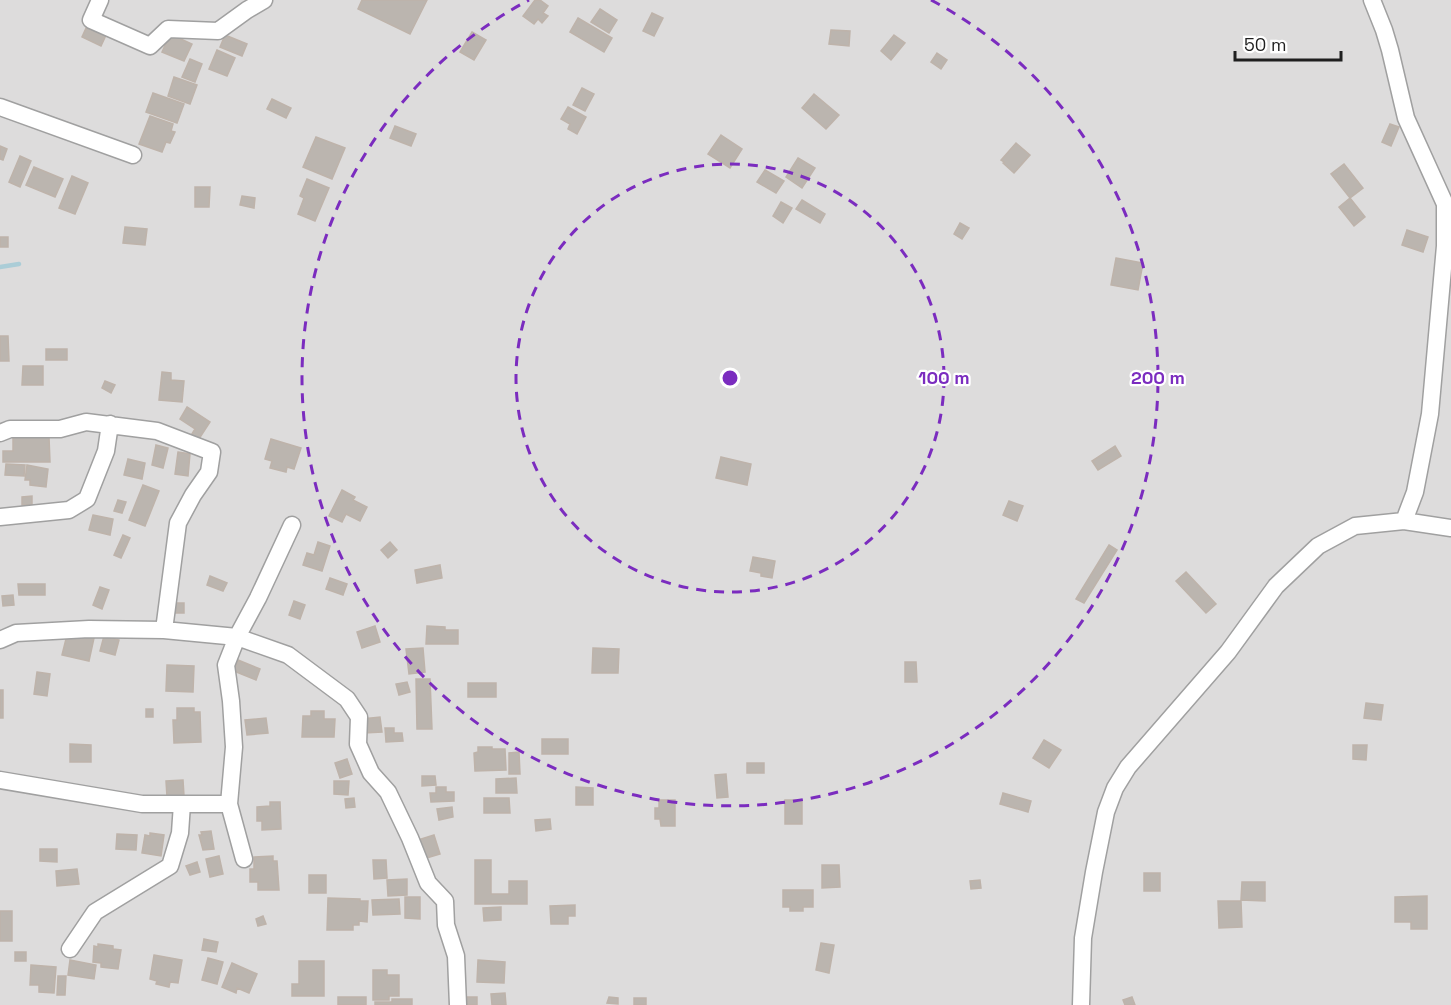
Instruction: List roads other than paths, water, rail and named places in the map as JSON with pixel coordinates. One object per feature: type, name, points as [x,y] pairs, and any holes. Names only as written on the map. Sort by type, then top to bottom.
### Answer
[{"type":"street","points":[[100,0],[91,20],[150,46],[168,29],[218,31],[264,0]]},
{"type":"street","points":[[1372,0],[1390,50],[1406,118],[1445,204],[1445,246],[1430,414],[1415,492],[1404,521]]},
{"type":"street","points":[[0,107],[133,155]]},
{"type":"street","points":[[0,433],[10,429],[60,429],[86,422],[110,424],[157,431],[212,452],[209,472],[178,523],[164,630]]},
{"type":"street","points":[[0,517],[69,510],[87,499],[106,451],[110,424]]},
{"type":"street","points":[[1081,1005],[1083,938],[1096,862],[1106,812],[1115,788],[1128,767],[1228,652],[1276,586],[1318,546],[1355,526],[1404,521],[1451,528]]},
{"type":"street","points":[[244,859],[229,804],[234,747],[226,665],[237,637],[292,525]]},
{"type":"street","points":[[0,640],[16,633],[89,629],[164,630],[237,637],[288,655],[347,699],[359,717],[358,744],[371,773],[388,792],[428,883],[445,901],[446,926],[456,956],[458,1005]]},
{"type":"street","points":[[0,780],[142,804],[229,804]]},
{"type":"street","points":[[70,949],[95,912],[170,866],[180,833],[182,804]]},
{"type":"waterway","points":[[0,267],[19,264]]}]
